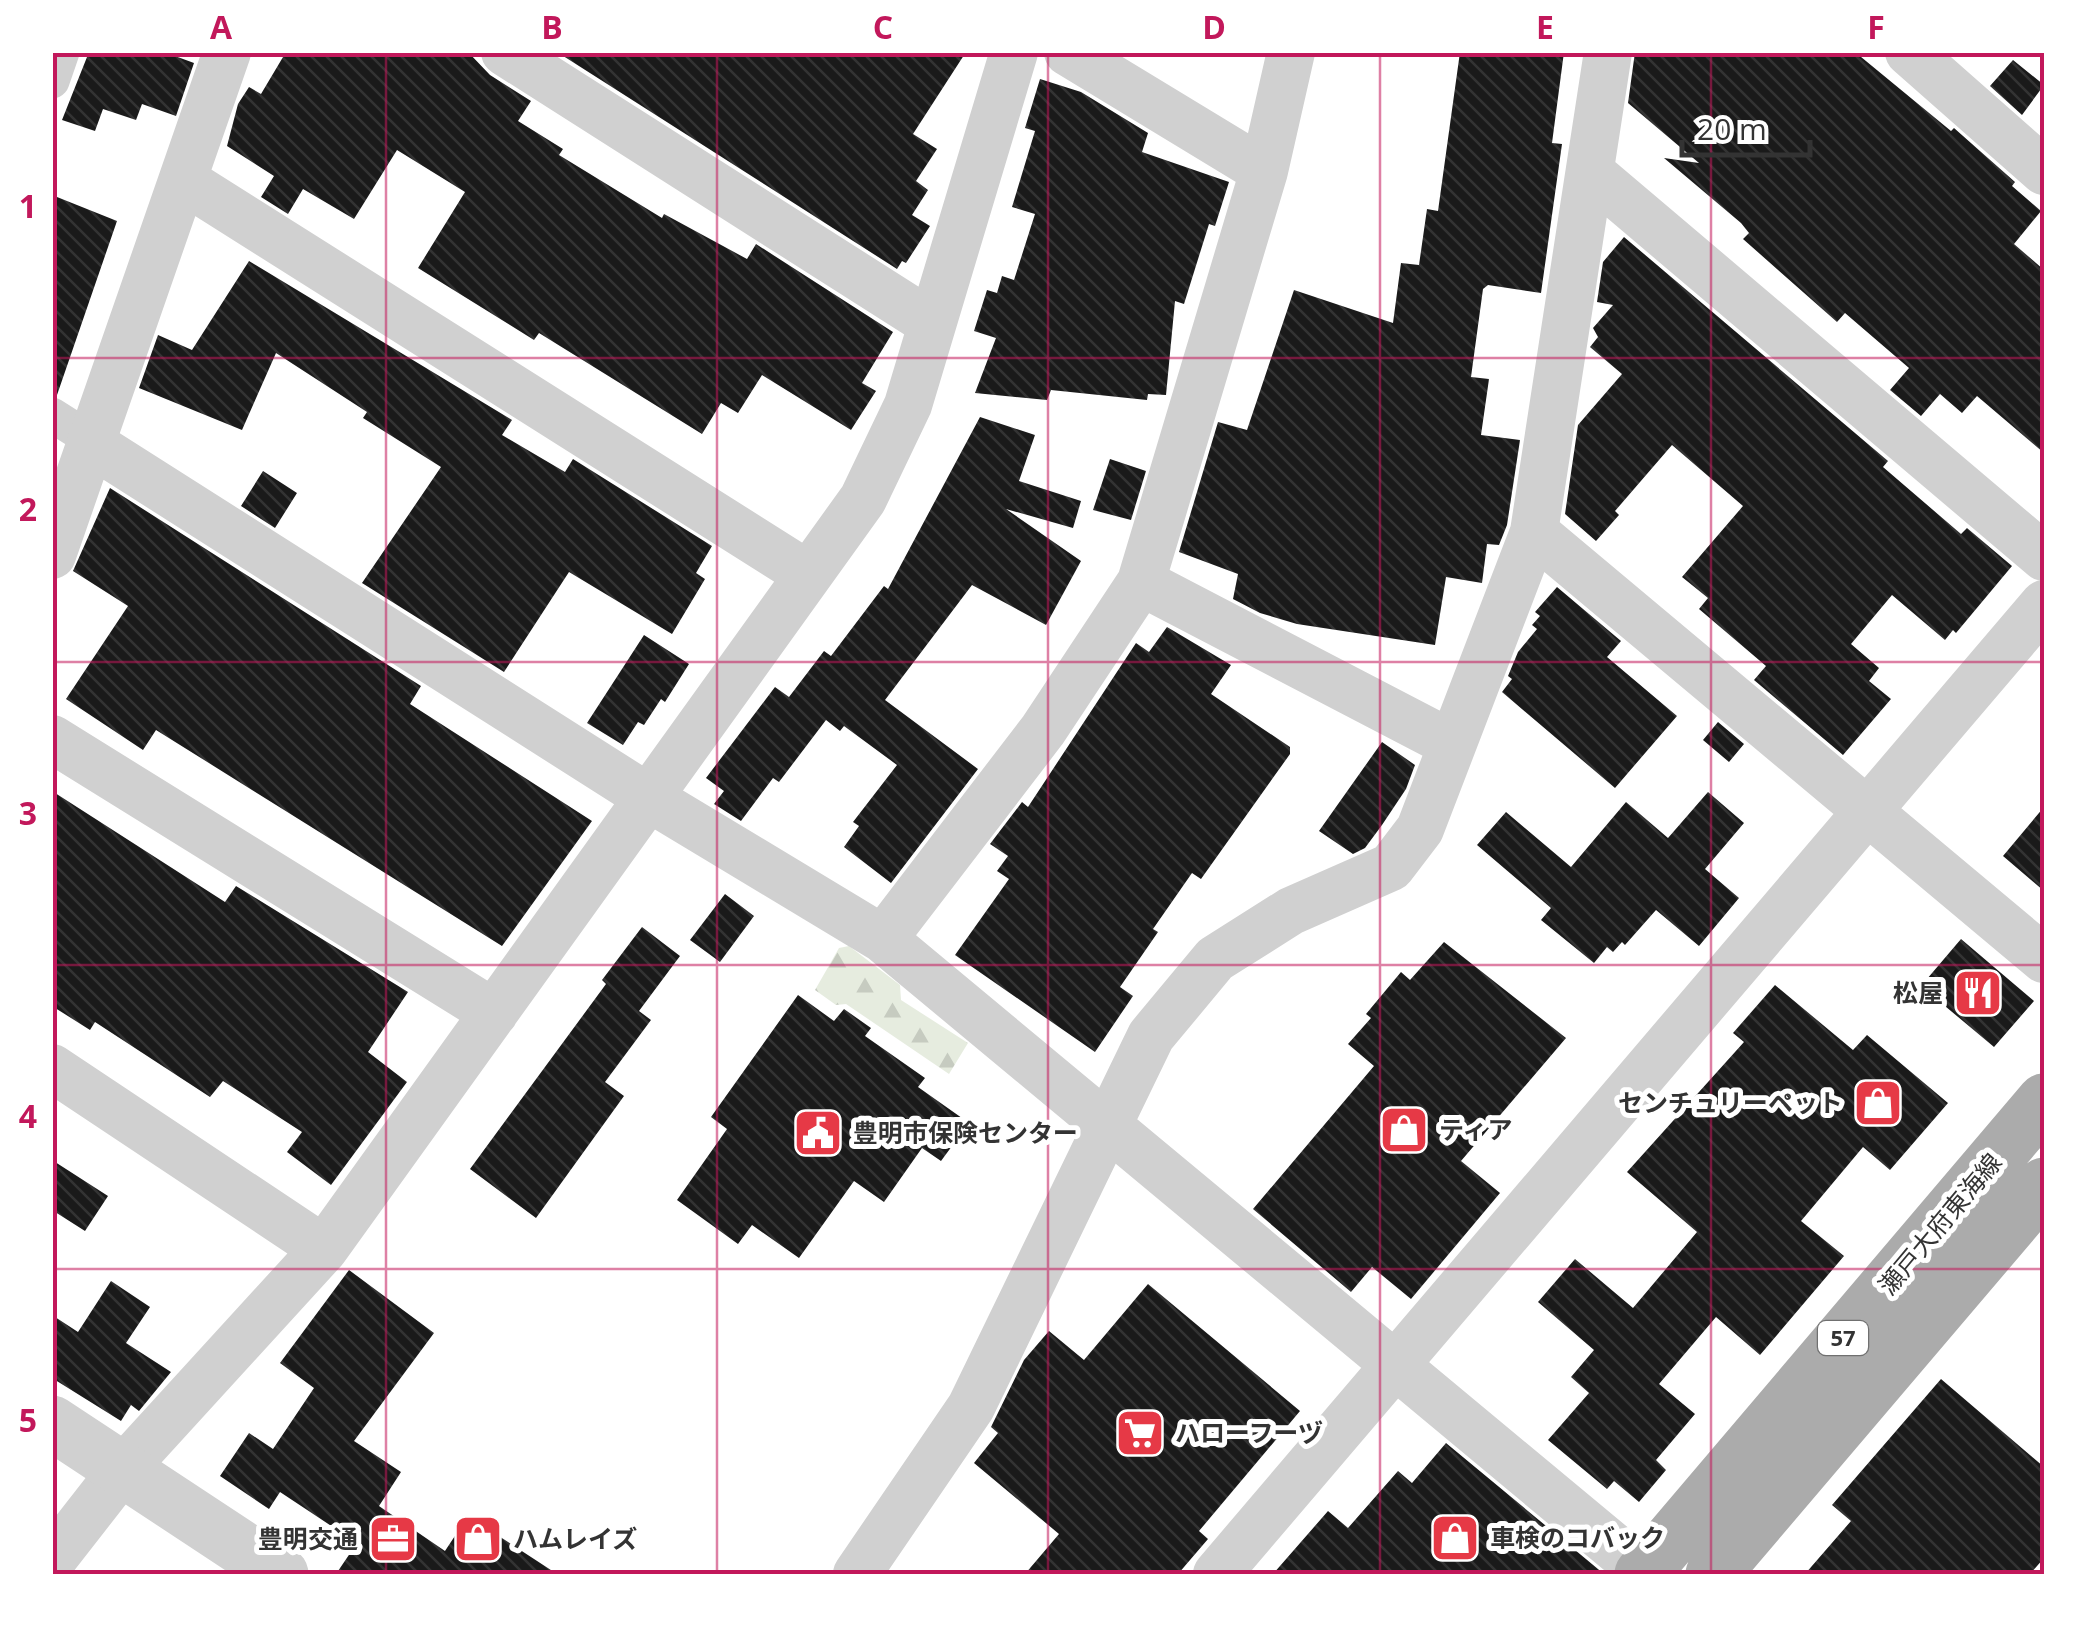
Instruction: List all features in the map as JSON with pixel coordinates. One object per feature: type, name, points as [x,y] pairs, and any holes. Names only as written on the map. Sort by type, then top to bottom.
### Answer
[{"type":"main road","name":"瀬戸大府東海線","points":[[1643,1573],[2044,1102]]},
{"type":"main road","name":"57","points":[[1712,1574],[2044,1186]]},
{"type":"street","points":[[52,81],[62,52]]},
{"type":"street","points":[[52,554],[227,52]]},
{"type":"street","points":[[504,52],[931,323]]},
{"type":"street","points":[[52,1560],[123,1469],[324,1250],[863,499],[908,404],[1014,52]]},
{"type":"street","points":[[1068,52],[1264,170]]},
{"type":"street","points":[[883,939],[1043,730],[1141,582],[1264,170],[1291,52]]},
{"type":"street","points":[[857,1574],[970,1407],[1151,1036],[1215,959],[1291,911],[1392,866],[1420,829],[1534,532],[1608,52]]},
{"type":"street","points":[[1909,52],[2044,171]]},
{"type":"street","points":[[1590,172],[2044,557]]},
{"type":"street","points":[[183,180],[807,574]]},
{"type":"street","points":[[52,415],[649,798],[883,939],[1643,1573]]},
{"type":"street","points":[[1534,532],[1870,809],[2044,959]]},
{"type":"street","points":[[1141,582],[1452,744]]},
{"type":"street","points":[[1217,1574],[2044,604]]},
{"type":"street","points":[[52,738],[494,1013]]},
{"type":"street","points":[[52,1068],[324,1250]]},
{"type":"street","points":[[52,1422],[281,1574]]},
{"type":"green space","points":[[849,946],[900,985],[901,1000],[968,1043],[949,1074],[846,1004],[836,1005],[815,990],[839,948]]},
{"type":"building","points":[[89,52],[164,52],[194,63],[176,116],[142,104],[136,120],[103,109],[95,131],[62,120]]},
{"type":"building","points":[[286,52],[468,52],[490,75],[531,101],[518,121],[563,149],[559,155],[662,218],[664,214],[747,259],[756,244],[893,332],[862,383],[876,391],[851,430],[762,375],[738,413],[721,403],[702,434],[539,333],[534,340],[418,268],[465,192],[397,150],[354,219],[303,189],[288,214],[261,197],[274,176],[227,146],[238,104],[249,87],[261,94]]},
{"type":"building","points":[[557,52],[966,52],[913,134],[937,149],[916,181],[928,190],[912,215],[930,226],[906,263],[902,261],[897,269]]},
{"type":"building","points":[[1460,52],[1564,52],[1552,143],[1562,144],[1541,293],[1488,285],[1483,289],[1471,377],[1489,379],[1481,435],[1520,440],[1507,525],[1499,545],[1487,544],[1482,583],[1446,577],[1435,645],[1297,624],[1260,613],[1233,599],[1238,574],[1179,552],[1218,422],[1247,430],[1294,290],[1393,323],[1401,263],[1419,265],[1427,209],[1438,211]]},
{"type":"building","points":[[1635,52],[1855,52],[1951,131],[1954,128],[2015,182],[2012,186],[2041,211],[2014,244],[2044,270],[2044,453],[1977,396],[1962,413],[1940,394],[1921,416],[1890,390],[1909,368],[1845,313],[1837,322],[1743,239],[1749,233],[1741,223],[1664,158],[1699,163],[1628,103]]},
{"type":"building","points":[[2013,60],[2044,85],[2022,115],[1990,86]]},
{"type":"building","points":[[1040,79],[1081,92],[1148,133],[1142,152],[1229,182],[1215,226],[1209,224],[1184,304],[1175,301],[1166,395],[1148,394],[1147,400],[1051,390],[1047,400],[975,393],[996,338],[974,331],[987,290],[997,293],[1002,276],[1014,280],[1035,214],[1012,207],[1035,131],[1025,128]]},
{"type":"building","points":[[52,195],[117,221],[57,395],[52,394]]},
{"type":"building","points":[[1624,237],[1888,461],[1883,467],[1961,534],[1967,528],[2012,566],[1956,633],[1953,630],[1945,640],[1892,595],[1851,644],[1879,668],[1869,681],[1891,699],[1843,755],[1754,680],[1766,666],[1699,609],[1708,598],[1682,577],[1743,506],[1672,445],[1615,511],[1619,515],[1596,541],[1565,514],[1578,425],[1622,374],[1590,347],[1598,337],[1593,328],[1613,305],[1597,302],[1603,262]]},
{"type":"building","points":[[249,261],[512,420],[502,435],[565,472],[573,459],[712,546],[696,573],[705,579],[672,634],[569,572],[504,672],[362,583],[441,467],[363,418],[367,412],[276,353],[242,430],[139,388],[158,335],[192,350]]},
{"type":"building","points":[[980,417],[1035,435],[1019,481],[1081,501],[1073,528],[1006,509],[1081,561],[1046,625],[972,585],[885,700],[978,769],[891,883],[844,847],[859,826],[853,822],[897,765],[844,726],[840,731],[826,720],[779,782],[773,778],[741,821],[714,804],[724,791],[706,778],[775,687],[789,697],[824,651],[831,656],[884,586],[888,589]]},
{"type":"building","points":[[1110,459],[1146,471],[1131,520],[1093,510]]},
{"type":"building","points":[[263,471],[297,493],[275,528],[241,506]]},
{"type":"building","points":[[110,488],[421,686],[410,704],[592,821],[502,946],[156,730],[143,750],[66,699],[128,606],[73,571]]},
{"type":"building","points":[[1557,587],[1621,641],[1607,657],[1677,716],[1615,788],[1502,692],[1512,679],[1508,676],[1518,652],[1537,629],[1532,625],[1540,616],[1535,612]]},
{"type":"building","points":[[1167,627],[1231,665],[1211,694],[1290,747],[1290,754],[1201,879],[1192,873],[1153,929],[1158,932],[1120,987],[1133,996],[1095,1052],[955,955],[1009,879],[997,871],[1008,856],[990,844],[1022,802],[1028,807],[1136,643],[1149,652]]},
{"type":"building","points":[[644,635],[689,664],[665,702],[661,699],[644,725],[638,722],[623,745],[587,723]]},
{"type":"building","points":[[1718,722],[1744,744],[1729,762],[1703,740]]},
{"type":"building","points":[[1382,742],[1415,765],[1406,789],[1382,825],[1365,848],[1353,854],[1319,831]]},
{"type":"building","points":[[52,791],[225,902],[236,886],[408,992],[368,1052],[407,1082],[331,1185],[287,1152],[302,1132],[223,1081],[210,1097],[95,1022],[90,1030],[52,1006]]},
{"type":"building","points":[[1708,792],[1744,823],[1705,869],[1739,898],[1699,946],[1656,910],[1625,945],[1622,942],[1613,952],[1607,947],[1594,963],[1541,920],[1551,908],[1477,845],[1506,812],[1571,867],[1626,802],[1668,838]]},
{"type":"building","points":[[2044,807],[2044,891],[2003,856]]},
{"type":"building","points":[[725,894],[754,916],[720,962],[690,940]]},
{"type":"building","points":[[642,927],[680,956],[639,1011],[651,1020],[605,1082],[624,1096],[536,1218],[470,1169],[606,984],[602,980]]},
{"type":"building","name":"松屋","points":[[1961,939],[2034,1001],[1994,1047],[1921,986]]},
{"type":"building","name":"ティア","points":[[1444,942],[1566,1038],[1461,1161],[1500,1193],[1411,1299],[1372,1267],[1351,1292],[1253,1209],[1374,1066],[1348,1044],[1371,1018],[1366,1014],[1401,972],[1410,980]]},
{"type":"building","points":[[1775,985],[1853,1050],[1867,1035],[1948,1103],[1890,1170],[1863,1147],[1801,1221],[1844,1256],[1760,1355],[1716,1317],[1659,1384],[1695,1414],[1656,1460],[1666,1470],[1639,1502],[1614,1481],[1607,1489],[1548,1440],[1589,1393],[1571,1377],[1594,1350],[1538,1302],[1575,1259],[1633,1308],[1697,1232],[1627,1172],[1744,1042],[1733,1033]]},
{"type":"building","name":"豊明市保険センター","points":[[798,995],[834,1021],[844,1009],[871,1028],[865,1036],[925,1078],[918,1087],[969,1123],[941,1161],[922,1148],[884,1202],[854,1181],[799,1258],[752,1225],[738,1244],[677,1200],[727,1129],[711,1117]]},
{"type":"building","points":[[52,1160],[108,1196],[85,1231],[52,1210]]},
{"type":"building","points":[[349,1270],[434,1333],[354,1441],[401,1472],[379,1506],[445,1551],[468,1516],[557,1574],[336,1574],[357,1543],[280,1492],[269,1509],[220,1476],[249,1433],[273,1449],[314,1388],[280,1363]]},
{"type":"building","points":[[111,1281],[150,1307],[126,1343],[171,1372],[139,1411],[131,1405],[121,1421],[52,1378],[52,1315],[78,1332]]},
{"type":"building","name":"ハローフーヅ","points":[[1148,1284],[1300,1411],[1199,1531],[1208,1539],[1178,1574],[1025,1574],[1059,1534],[974,1463],[998,1433],[991,1427],[1024,1360],[1049,1331],[1084,1360]]},
{"type":"building","points":[[1941,1379],[2044,1467],[2044,1558],[2030,1574],[1805,1574],[1851,1521],[1832,1505]]},
{"type":"building","points":[[1446,1443],[1604,1574],[1273,1574],[1328,1511],[1348,1528],[1398,1471],[1412,1483]]},
{"type":"place","name":"松屋","points":[[1978,993]]},
{"type":"place","name":"センチュリーペット","points":[[1878,1103]]},
{"type":"place","name":"ティア","points":[[1404,1130]]},
{"type":"place","name":"豊明市保険センター","points":[[818,1133]]},
{"type":"place","name":"ハローフーヅ","points":[[1140,1433]]},
{"type":"place","name":"車検のコバック","points":[[1455,1538]]},
{"type":"place","name":"豊明交通","points":[[393,1539]]},
{"type":"place","name":"ハムレイズ","points":[[478,1539]]}]
